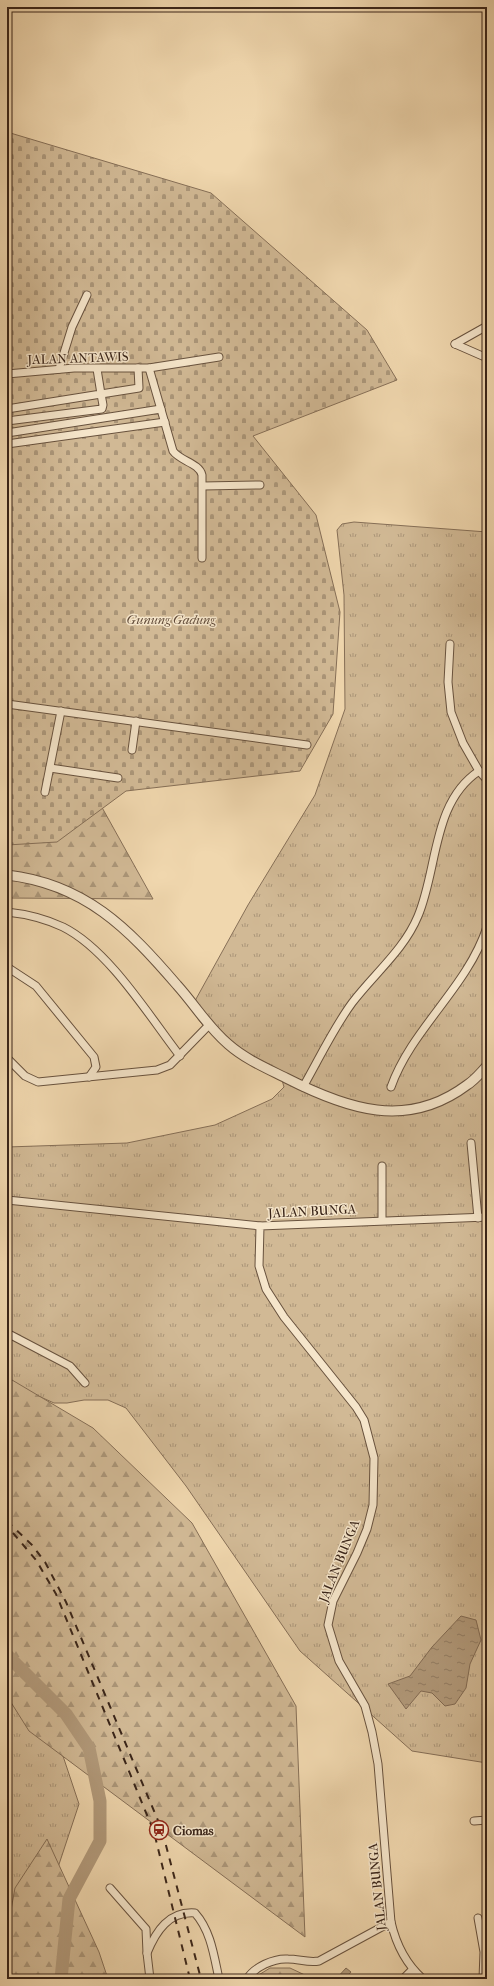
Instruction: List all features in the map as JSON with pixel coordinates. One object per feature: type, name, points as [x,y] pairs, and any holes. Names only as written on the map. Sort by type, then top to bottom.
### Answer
[{"type":"street","points":[[59,369],[72,327],[87,295]]},
{"type":"street","points":[[487,326],[454,344],[487,358]]},
{"type":"street","name":"JALAN ANTAWIS","points":[[7,374],[59,369],[150,368],[219,357]]},
{"type":"street","points":[[7,409],[138,389],[140,386],[138,368]]},
{"type":"street","points":[[150,368],[173,450],[180,458],[201,472],[203,486],[202,558]]},
{"type":"street","points":[[7,421],[102,409],[104,405],[97,369]]},
{"type":"street","points":[[7,433],[161,409]]},
{"type":"street","points":[[7,444],[165,422]]},
{"type":"street","points":[[203,486],[260,485]]},
{"type":"street","points":[[450,644],[448,682],[451,712],[458,732],[479,772],[487,780]]},
{"type":"street","points":[[7,704],[307,745]]},
{"type":"street","points":[[45,792],[61,711]]},
{"type":"street","points":[[132,750],[136,721]]},
{"type":"street","points":[[50,768],[118,778]]},
{"type":"street","points":[[303,1087],[351,1005],[399,948],[413,927],[422,906],[448,811],[460,787],[468,779],[479,772]]},
{"type":"street","points":[[7,875],[45,881],[72,892],[97,906],[123,927],[178,985],[209,1025],[230,1046],[245,1056],[303,1087],[349,1105],[384,1112],[405,1111],[428,1106],[448,1097],[468,1085],[487,1066]]},
{"type":"street","points":[[7,912],[27,915],[63,928],[91,948],[120,977],[180,1056]]},
{"type":"street","points":[[391,1087],[406,1054],[464,975],[477,952],[487,927]]},
{"type":"street","points":[[7,967],[26,978],[42,992],[94,1057],[96,1067],[89,1077]]},
{"type":"street","points":[[7,1058],[25,1076],[33,1081],[43,1082],[157,1070],[170,1065],[209,1025]]},
{"type":"street","points":[[471,1143],[478,1218]]},
{"type":"street","points":[[382,1166],[382,1220]]},
{"type":"street","points":[[7,1200],[260,1226]]},
{"type":"street","name":"JALAN BUNGA","points":[[423,1979],[412,1970],[395,1938],[391,1922],[378,1764],[372,1732],[365,1706],[339,1661],[328,1625],[333,1601],[357,1553],[370,1515],[374,1488],[374,1458],[364,1420],[356,1407],[284,1317],[266,1289],[259,1266],[260,1226],[319,1225],[382,1220],[487,1217]]},
{"type":"street","points":[[7,1333],[70,1366],[85,1383]]},
{"type":"street","points":[[474,1821],[487,1820]]},
{"type":"street","points":[[110,1888],[146,1929],[146,1953],[150,1979]]},
{"type":"street","points":[[146,1953],[161,1928],[175,1915],[183,1912],[195,1912],[210,1941],[219,1979]]},
{"type":"street","points":[[478,1918],[484,1952],[483,1979]]},
{"type":"street","points":[[247,1979],[258,1968],[280,1959],[294,1959],[307,1962],[319,1961],[391,1922]]},
{"type":"street","points":[[403,1979],[412,1970]]},
{"type":"green space","name":"Gunung Gadung","points":[[7,132],[211,193],[367,330],[397,380],[253,436],[316,515],[340,612],[333,714],[300,771],[126,791],[57,842],[7,845]]},
{"type":"green space","points":[[354,522],[487,532],[487,1763],[412,1751],[300,1651],[186,1486],[126,1408],[108,1400],[84,1400],[67,1403],[54,1403],[7,1382],[7,1147],[127,1143],[215,1125],[272,1099],[284,1087],[282,1080],[232,1049],[207,1030],[194,1011],[194,1006],[196,999],[248,905],[315,795],[345,709],[344,595],[337,530],[342,524]]},
{"type":"green space","points":[[7,741],[75,759],[153,899],[7,898]]},
{"type":"green space","points":[[7,1377],[93,1428],[192,1523],[296,1706],[305,1937],[29,1731],[7,1696]]},
{"type":"green space","points":[[7,1696],[54,1729],[79,1804],[21,1979],[7,1979]]},
{"type":"green space","points":[[47,1839],[99,1952],[108,1979],[7,1979],[7,1932],[15,1888]]},
{"type":"green space","points":[[270,1968],[290,1968],[307,1976],[308,1979],[255,1979],[257,1976]]},
{"type":"water","points":[[461,1616],[476,1620],[481,1640],[470,1664],[466,1688],[455,1704],[445,1706],[432,1693],[421,1691],[406,1709],[388,1684],[410,1676],[432,1647]]},
{"type":"water","points":[[346,1968],[351,1972],[345,1979],[336,1979]]},
{"type":"waterway","points":[[7,1655],[66,1714],[89,1748],[100,1801],[100,1841],[69,1899],[61,1979]]},
{"type":"railway","points":[[7,1521],[32,1545],[45,1562],[66,1602],[162,1830],[201,1979]]},
{"type":"railway","points":[[13,1533],[36,1560],[56,1594],[154,1832],[190,1979]]},
{"type":"place","name":"Ciomas","points":[[159,1830]]}]
